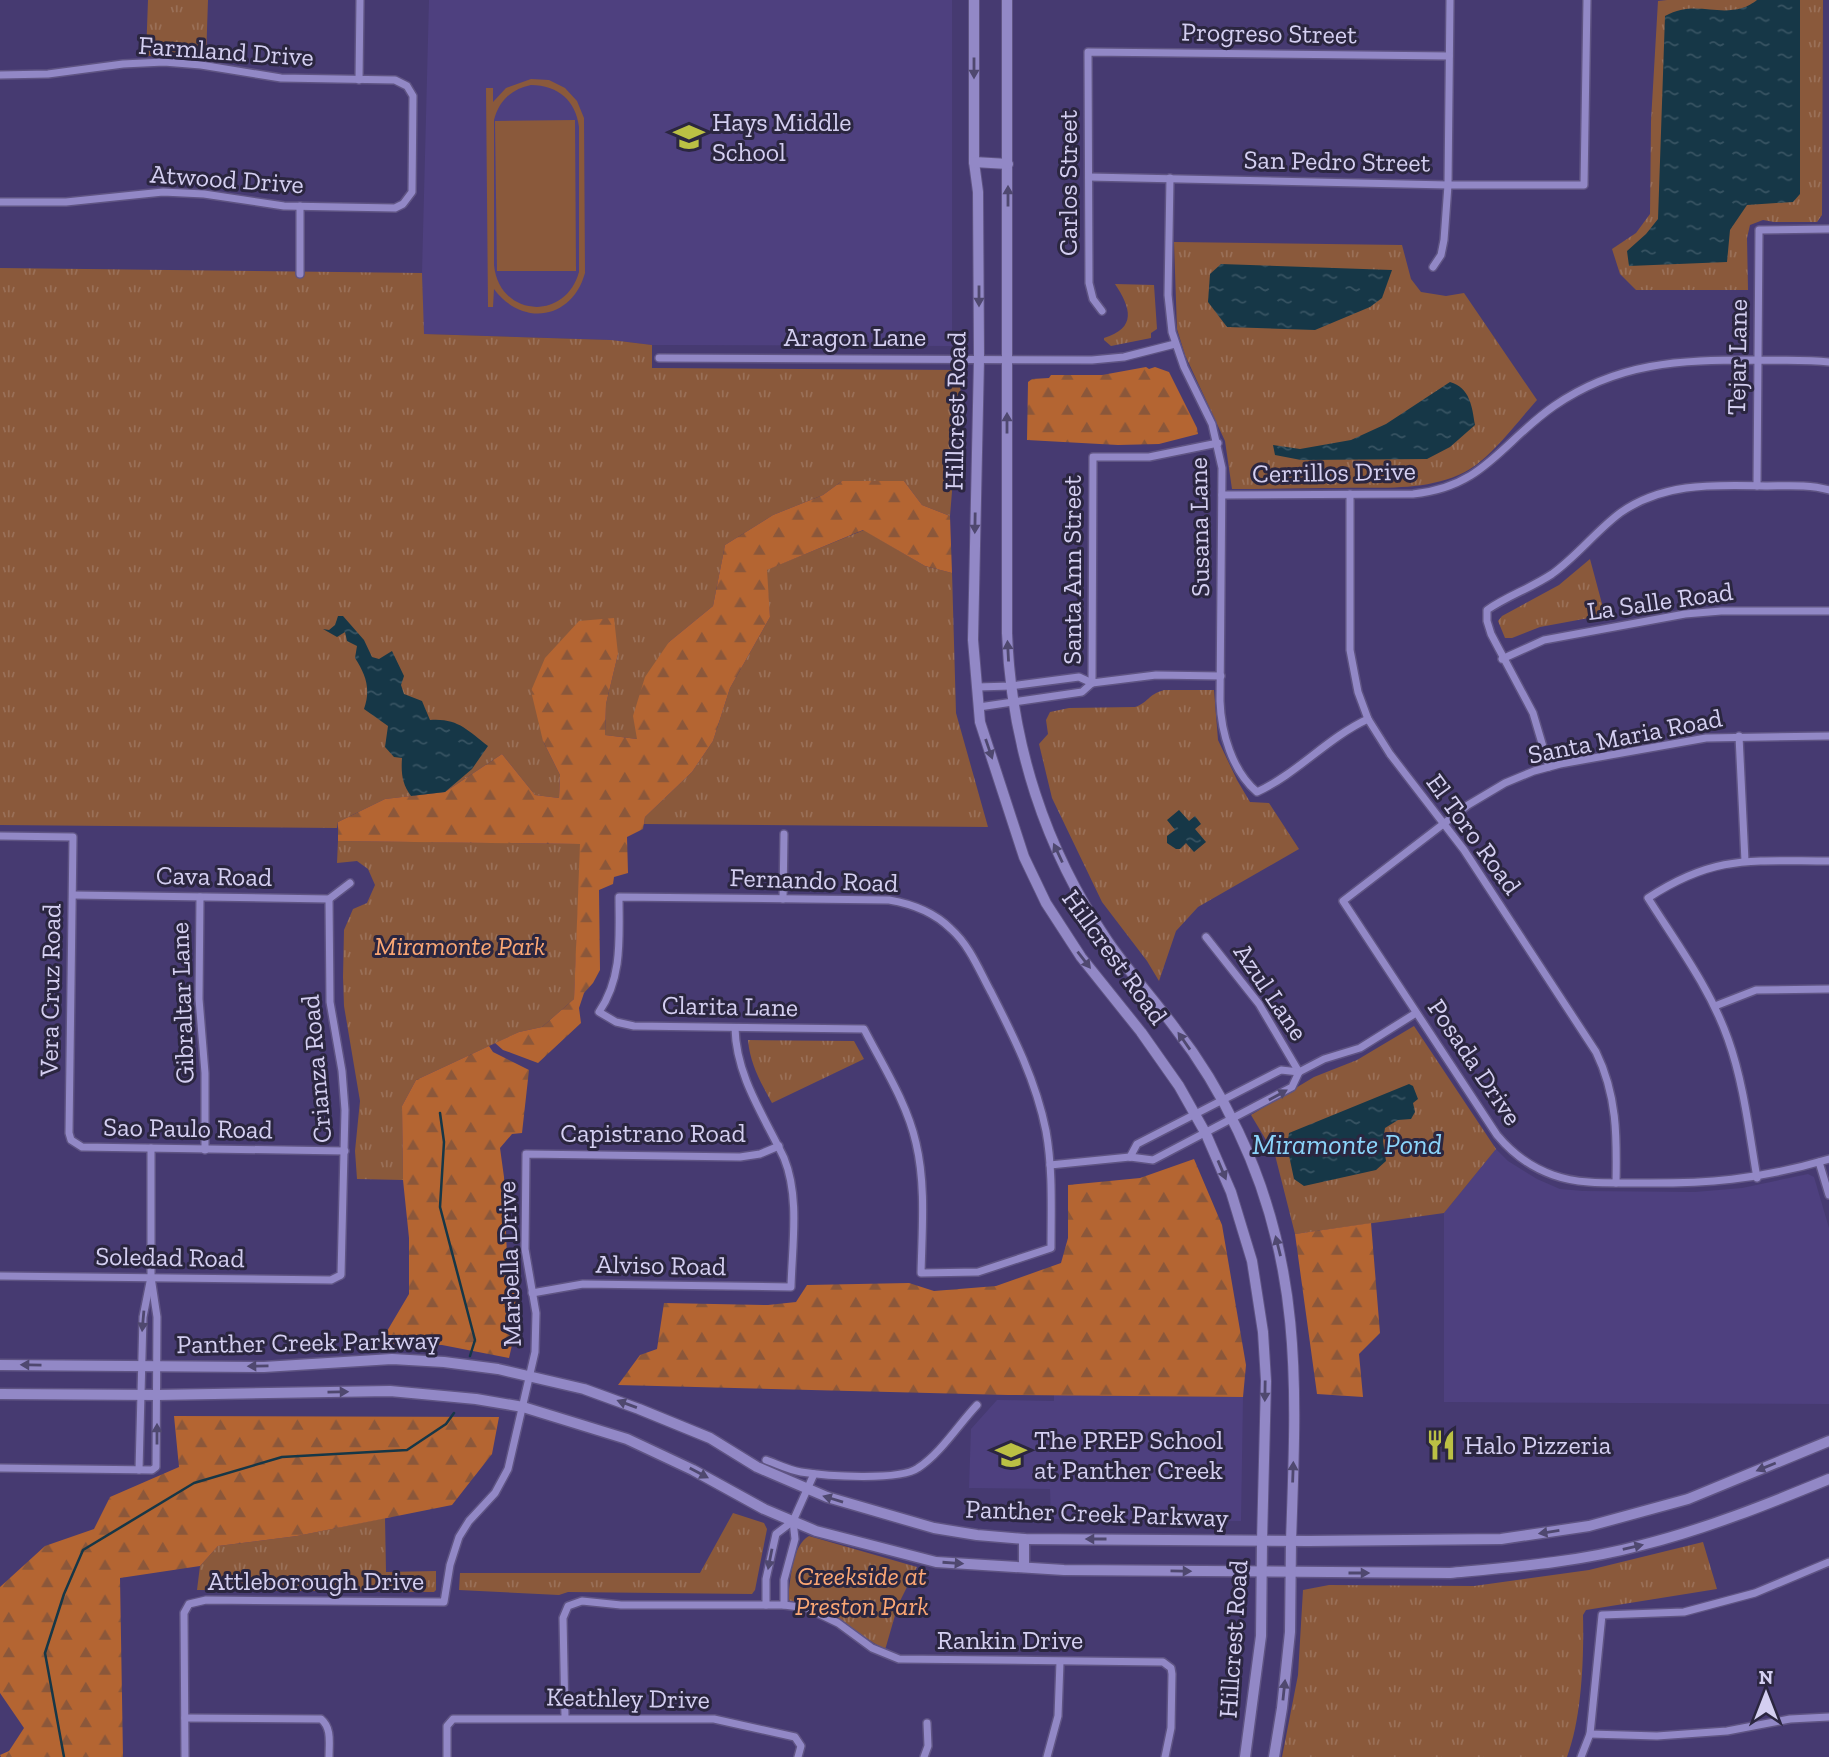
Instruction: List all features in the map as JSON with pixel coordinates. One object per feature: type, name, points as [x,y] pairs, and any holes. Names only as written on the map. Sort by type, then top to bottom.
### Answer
[{"type":"main road","name":"Panther Creek Parkway","points":[[0,1365],[264,1367],[392,1359],[444,1362],[530,1376],[584,1389],[710,1438],[757,1467],[808,1490],[934,1528],[1024,1539],[1501,1539],[1589,1526],[1688,1499],[1829,1441]]},
{"type":"main road","name":"Panther Creek Parkway","points":[[0,1394],[157,1395],[390,1391],[476,1399],[523,1407],[627,1439],[693,1470],[764,1509],[840,1538],[936,1562],[1024,1567],[1450,1573],[1571,1560],[1640,1546],[1687,1532],[1829,1479]]},
{"type":"main road","points":[[1024,1539],[1024,1567]]},
{"type":"main road","name":"Hillcrest Road","points":[[1245,1757],[1262,1636],[1262,1541]]},
{"type":"main road","name":"Hillcrest Road","points":[[1273,1757],[1282,1708],[1290,1632],[1291,1541]]},
{"type":"street","points":[[359,80],[360,0]]},
{"type":"street","name":"Hillcrest Road","points":[[974,0],[974,162],[978,192],[979,359],[973,640],[980,722],[1024,857],[1046,904],[1082,957],[1162,1061],[1196,1115],[1222,1169],[1239,1214],[1252,1261],[1260,1308],[1266,1381],[1262,1541]]},
{"type":"street","name":"Hillcrest Road","points":[[1007,0],[1007,633],[1013,702],[1035,795],[1051,839],[1072,882],[1107,940],[1190,1048],[1223,1101],[1255,1171],[1270,1216],[1289,1300],[1295,1373],[1291,1541]]},
{"type":"street","points":[[1433,267],[1441,255],[1444,240],[1448,185],[1450,0]]},
{"type":"street","name":"San Pedro Street","points":[[1089,177],[1448,185],[1584,185],[1587,0]]},
{"type":"street","name":"Progreso Street","points":[[1088,52],[1449,56]]},
{"type":"street","name":"Carlos Street","points":[[1088,52],[1089,282],[1093,299],[1102,311]]},
{"type":"street","name":"Farmland Drive","points":[[0,75],[48,75],[123,64],[164,62],[281,78],[395,80],[407,86],[413,100],[412,188],[408,200]]},
{"type":"street","points":[[974,162],[1008,164]]},
{"type":"street","name":"Susana Lane","points":[[1170,178],[1169,307],[1175,344],[1209,415],[1218,443],[1222,495],[1220,676],[1221,713],[1225,735],[1249,785],[1257,792],[1287,775],[1341,733],[1368,719]]},
{"type":"street","name":"Atwood Drive","points":[[0,202],[66,202],[163,192],[204,194],[254,203],[300,206],[392,208],[408,200]]},
{"type":"street","points":[[300,206],[300,274]]},
{"type":"street","name":"Tejar Lane","points":[[1757,486],[1759,230],[1829,229]]},
{"type":"street","name":"Aragon Lane","points":[[659,358],[1103,359],[1175,344]]},
{"type":"street","name":"Cerrillos Drive","points":[[1222,495],[1415,494],[1437,491],[1458,483],[1487,466],[1530,424],[1555,405],[1596,382],[1625,372],[1687,360],[1829,362]]},
{"type":"street","name":"Santa Ann Street","points":[[1092,683],[1093,457],[1149,457],[1218,443]]},
{"type":"street","points":[[1549,767],[1533,713],[1502,659],[1487,621],[1487,610],[1548,576],[1611,521],[1640,502],[1662,493],[1685,487],[1801,486],[1829,490]]},
{"type":"street","name":"El Toro Road","points":[[1350,494],[1350,650],[1357,692],[1368,719],[1386,749],[1492,892],[1601,1063],[1615,1110],[1616,1183]]},
{"type":"street","name":"La Salle Road","points":[[1502,659],[1544,640],[1685,614],[1721,611],[1829,611]]},
{"type":"street","points":[[977,687],[1011,686],[1079,677],[1092,683],[1156,675],[1220,676]]},
{"type":"street","points":[[979,707],[1082,692],[1092,683]]},
{"type":"street","points":[[1739,736],[1745,861]]},
{"type":"street","name":"Santa Maria Road","points":[[1343,901],[1443,823],[1491,790],[1519,777],[1549,767],[1691,740],[1739,736],[1829,736]]},
{"type":"street","points":[[783,899],[784,834]]},
{"type":"street","name":"Vera Cruz Road","points":[[0,836],[73,837],[69,1133],[74,1143]]},
{"type":"street","points":[[1757,1178],[1739,1075],[1715,1006],[1701,979],[1648,898],[1676,880],[1698,871],[1745,861],[1829,862]]},
{"type":"street","points":[[329,899],[350,883]]},
{"type":"street","name":"Cava Road","points":[[73,895],[329,899]]},
{"type":"street","name":"Gibraltar Lane","points":[[200,897],[199,999],[205,1078],[205,1150]]},
{"type":"street","name":"Fernando Road","points":[[599,1012],[612,988],[617,969],[619,897],[897,901],[928,912],[957,934],[971,953],[1030,1073],[1041,1109],[1051,1166],[1051,1248]]},
{"type":"street","name":"Crianza Road","points":[[329,899],[329,987],[344,1091],[345,1151],[340,1277]]},
{"type":"street","name":"Posada Drive","points":[[1343,901],[1490,1126],[1512,1151],[1530,1164],[1560,1178],[1582,1182],[1700,1184],[1757,1178],[1829,1159]]},
{"type":"street","name":"Azul Lane","points":[[1206,937],[1259,1004],[1299,1072]]},
{"type":"street","points":[[1715,1006],[1756,990],[1829,989]]},
{"type":"street","name":"Clarita Lane","points":[[599,1012],[616,1022],[634,1026],[864,1029],[901,1102],[916,1141],[922,1178],[921,1273],[978,1272],[1051,1248]]},
{"type":"street","points":[[1130,1157],[1137,1144],[1281,1070],[1299,1072],[1324,1059],[1369,1044],[1416,1013]]},
{"type":"street","points":[[735,1028],[736,1049],[742,1072],[779,1146]]},
{"type":"street","points":[[1051,1166],[1130,1157],[1153,1160],[1292,1087],[1299,1072]]},
{"type":"street","name":"Sao Paulo Road","points":[[74,1143],[82,1147],[345,1151]]},
{"type":"street","name":"Capistrano Road","points":[[526,1154],[740,1157],[760,1154],[779,1146]]},
{"type":"street","name":"Alviso Road","points":[[532,1293],[583,1284],[791,1287],[792,1188],[779,1146]]},
{"type":"street","points":[[0,1468],[152,1470],[157,1464],[158,1317],[151,1277],[151,1148]]},
{"type":"street","name":"Marbella Drive","points":[[444,1602],[455,1546],[469,1521],[495,1493],[512,1460],[530,1376],[537,1336],[536,1313],[525,1249],[526,1154]]},
{"type":"street","points":[[1819,1162],[1829,1195]]},
{"type":"street","name":"Soledad Road","points":[[0,1276],[331,1280],[340,1277]]},
{"type":"street","points":[[139,1470],[143,1317],[151,1277]]},
{"type":"street","points":[[766,1460],[814,1474],[887,1476],[915,1471],[977,1405]]},
{"type":"street","points":[[766,1605],[766,1579],[776,1534],[793,1521],[814,1474]]},
{"type":"street","points":[[784,1605],[784,1580],[796,1539],[793,1521]]},
{"type":"street","points":[[1581,1757],[1590,1734],[1602,1615],[1684,1612],[1755,1593],[1829,1562]]},
{"type":"street","name":"Attleborough Drive","points":[[185,1718],[184,1613],[189,1604],[206,1600],[444,1602]]},
{"type":"street","name":"Rankin Drive","points":[[565,1717],[563,1618],[568,1606],[582,1601],[621,1605],[784,1605],[807,1608],[838,1623],[872,1648],[898,1659],[1163,1662],[1171,1668],[1171,1728],[1165,1757]]},
{"type":"street","points":[[1047,1757],[1058,1716],[1059,1662]]},
{"type":"street","name":"Keathley Drive","points":[[447,1757],[449,1722],[461,1718],[565,1717],[714,1719],[795,1737],[801,1746],[797,1757]]},
{"type":"street","points":[[1590,1734],[1657,1736],[1727,1731],[1790,1719],[1829,1717]]},
{"type":"street","points":[[185,1757],[185,1718],[308,1718],[324,1721],[328,1730],[329,1757]]},
{"type":"street","points":[[924,1757],[928,1746],[927,1724]]},
{"type":"shaded area","name":"Hays Middle School","points":[[429,0],[952,0],[952,346],[652,345],[611,340],[423,334]]},
{"type":"shaded area","points":[[1496,1149],[1508,1161],[1560,1189],[1695,1192],[1742,1188],[1808,1174],[1814,1177],[1829,1228],[1829,1404],[1444,1402],[1444,1213]]},
{"type":"shaded area","points":[[1054,1395],[1243,1397],[1241,1521],[1051,1519],[1050,1489],[969,1488],[971,1429],[997,1400],[1054,1401]]},
{"type":"green space","points":[[148,0],[208,0],[206,59],[146,56]]},
{"type":"green space","points":[[1823,0],[1822,215],[1817,222],[1763,220],[1750,225],[1747,238],[1748,290],[1636,290],[1620,274],[1612,249],[1636,233],[1650,214],[1651,121],[1658,1]]},
{"type":"green space","points":[[531,79],[549,80],[565,88],[577,101],[584,118],[585,273],[579,289],[569,301],[558,309],[545,313],[518,309],[505,301],[494,289],[493,307],[488,307],[486,88],[493,88],[493,102],[506,88]],"holes":[[[531,85],[557,91],[570,102],[579,127],[579,272],[572,288],[561,299],[533,307],[519,303],[507,295],[499,282],[494,265],[494,120],[499,107],[512,93]]]},
{"type":"green space","points":[[575,120],[576,271],[497,271],[495,121]]},
{"type":"green space","points":[[1174,242],[1402,245],[1411,279],[1421,292],[1446,296],[1464,293],[1537,400],[1479,463],[1440,482],[1389,488],[1232,489],[1225,441],[1185,355],[1177,329]]},
{"type":"green space","points":[[0,268],[422,273],[424,334],[611,340],[652,345],[652,368],[962,370],[950,516],[922,505],[904,481],[842,481],[823,495],[773,515],[725,545],[713,606],[669,642],[637,739],[605,735],[606,704],[618,654],[543,741],[560,775],[559,798],[535,795],[502,754],[445,792],[385,799],[338,822],[337,828],[0,825]]},
{"type":"green space","points":[[1115,284],[1154,285],[1157,329],[1151,333],[1151,338],[1111,346],[1104,340],[1122,329],[1128,316],[1125,301]]},
{"type":"green space","points":[[1146,367],[1169,372],[1198,434],[1159,444],[1118,445],[1027,440],[1028,382],[1032,379],[1049,378],[1051,375],[1102,375]]},
{"type":"green space","points":[[842,481],[904,481],[922,505],[950,516],[952,573],[925,566],[863,530],[767,570],[770,617],[730,688],[713,741],[692,772],[645,817],[643,829],[627,837],[628,873],[614,877],[613,884],[599,890],[600,970],[584,993],[579,1008],[581,1023],[538,1063],[503,1050],[495,1043],[519,1032],[542,1027],[574,999],[580,844],[338,841],[338,822],[385,799],[445,792],[502,754],[535,795],[559,798],[560,775],[543,741],[531,691],[545,658],[579,621],[614,618],[618,654],[606,704],[605,735],[637,739],[633,716],[645,677],[669,642],[713,606],[725,545],[773,515],[823,495]]},
{"type":"green space","points":[[864,530],[925,566],[952,573],[956,713],[988,827],[644,824],[645,817],[692,772],[713,741],[730,688],[770,617],[766,570]]},
{"type":"green space","points":[[1590,559],[1605,615],[1540,627],[1505,638],[1498,621],[1502,616],[1559,585]]},
{"type":"green space","points":[[1164,690],[1214,690],[1218,740],[1237,780],[1250,802],[1269,803],[1299,849],[1198,907],[1176,931],[1159,981],[1102,902],[1052,798],[1039,744],[1048,734],[1046,720],[1050,712],[1069,708],[1135,707]]},
{"type":"green space","name":"Miramonte Park","points":[[338,841],[581,844],[574,999],[542,1027],[519,1032],[416,1080],[402,1106],[403,1180],[357,1179],[355,1151],[360,1101],[344,1006],[344,930],[353,909],[367,903],[375,885],[368,869],[357,861],[337,863]]},
{"type":"green space","points":[[1414,1026],[1496,1149],[1444,1213],[1295,1234],[1275,1155],[1251,1115],[1314,1077],[1357,1060]]},
{"type":"green space","points":[[748,1040],[854,1041],[864,1059],[772,1103],[760,1081]]},
{"type":"green space","points":[[489,1046],[493,1052],[529,1070],[522,1133],[512,1134],[500,1148],[504,1177],[507,1258],[519,1315],[509,1358],[442,1345],[380,1343],[409,1294],[402,1106],[416,1080]]},
{"type":"green space","points":[[1194,1159],[1222,1225],[1246,1365],[1243,1397],[1008,1395],[618,1385],[640,1355],[657,1349],[664,1303],[768,1305],[796,1302],[807,1285],[909,1283],[934,1291],[996,1286],[1061,1263],[1068,1238],[1068,1185],[1140,1178]]},
{"type":"green space","points":[[1371,1223],[1380,1333],[1359,1354],[1363,1397],[1317,1394],[1295,1234]]},
{"type":"green space","points":[[174,1416],[499,1417],[492,1454],[452,1505],[297,1536],[218,1546],[200,1566],[120,1578],[123,1757],[1,1757],[0,1755],[9,1751],[24,1728],[0,1693],[0,1587],[45,1546],[94,1529],[110,1497],[179,1467]]},
{"type":"green space","points":[[733,1513],[764,1523],[767,1529],[752,1594],[568,1592],[559,1595],[459,1590],[460,1573],[700,1573]]},
{"type":"green space","points":[[385,1518],[386,1572],[436,1571],[434,1592],[197,1590],[200,1566],[218,1546],[297,1536]]},
{"type":"green space","name":"Creekside at Preston Park","points":[[809,1536],[917,1567],[898,1605],[885,1650],[830,1615],[790,1602],[788,1597],[791,1572],[799,1547]]},
{"type":"green space","points":[[1703,1542],[1717,1589],[1586,1610],[1583,1615],[1579,1706],[1567,1757],[1282,1757],[1298,1675],[1303,1590],[1329,1585],[1474,1586],[1589,1570]]},
{"type":"water","points":[[1757,0],[1800,0],[1800,194],[1793,202],[1747,205],[1730,230],[1727,262],[1629,266],[1627,251],[1658,219],[1665,16],[1686,9],[1732,10],[1746,7]]},
{"type":"water","points":[[1221,264],[1392,270],[1382,298],[1370,307],[1315,330],[1227,327],[1208,302],[1210,274]]},
{"type":"water","points":[[1450,382],[1466,393],[1475,425],[1450,447],[1427,459],[1301,460],[1275,455],[1273,445],[1300,449],[1351,440],[1386,424]]},
{"type":"water","points":[[338,616],[343,616],[364,640],[372,657],[379,659],[392,651],[404,676],[401,685],[404,694],[422,701],[430,720],[455,723],[488,746],[472,769],[445,792],[411,796],[408,792],[403,778],[402,758],[394,757],[385,747],[388,726],[364,709],[367,689],[365,676],[355,658],[357,646],[347,641],[345,632],[337,637],[323,629],[329,630],[335,625]]},
{"type":"water","points":[[1179,810],[1189,821],[1195,816],[1201,824],[1195,829],[1206,842],[1194,852],[1186,843],[1176,849],[1167,843],[1167,836],[1175,830],[1167,820]]},
{"type":"water","name":"Miramonte Pond","points":[[1409,1084],[1413,1086],[1418,1099],[1413,1103],[1415,1112],[1411,1119],[1398,1120],[1385,1128],[1383,1141],[1386,1161],[1376,1170],[1304,1186],[1294,1179],[1287,1146],[1289,1133]]},
{"type":"waterway","points":[[440,1113],[444,1142],[440,1207],[475,1340],[470,1356]]},
{"type":"waterway","points":[[64,1757],[45,1653],[64,1594],[83,1550],[194,1483],[282,1457],[407,1450],[446,1424],[454,1413]]},
{"type":"place","name":"Hays Middle School","points":[[689,137]]},
{"type":"place","name":"Halo Pizzeria","points":[[1441,1445]]},
{"type":"place","name":"The PREP School at Panther Creek","points":[[1011,1455]]}]
